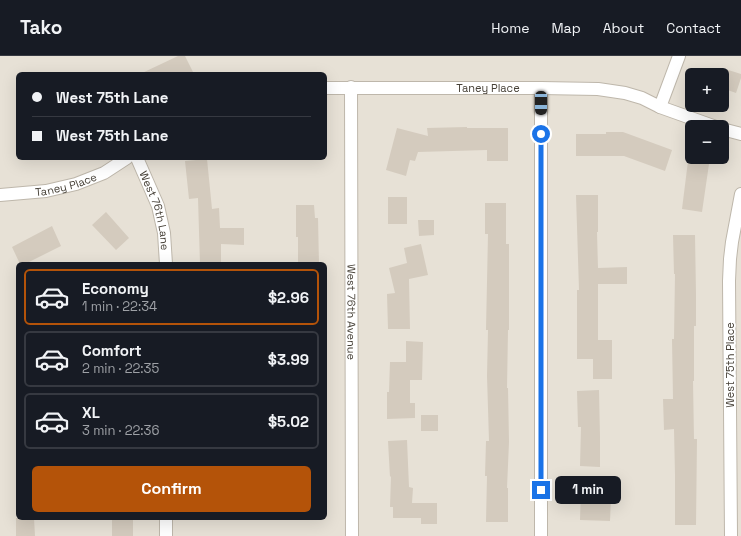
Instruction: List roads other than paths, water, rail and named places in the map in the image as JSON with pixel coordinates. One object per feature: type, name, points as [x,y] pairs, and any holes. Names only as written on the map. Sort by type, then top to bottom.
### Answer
[{"type":"street","points":[[660,107],[679,56]]},
{"type":"street","name":"Taney Place","points":[[327,88],[598,89],[625,93],[642,98],[660,107],[696,120]]},
{"type":"street","name":"West 76th Avenue","points":[[352,88],[352,536]]},
{"type":"street","points":[[541,88],[541,536]]},
{"type":"street","points":[[729,131],[741,134]]},
{"type":"street","name":"Taney Place","points":[[0,195],[46,191],[76,184],[104,173],[124,160]]},
{"type":"street","name":"West 76th Lane","points":[[138,160],[158,206],[164,234],[166,262]]},
{"type":"street","name":"West 75th Place","points":[[731,536],[730,266],[732,242],[741,194]]},
{"type":"street","points":[[166,520],[166,536]]}]
